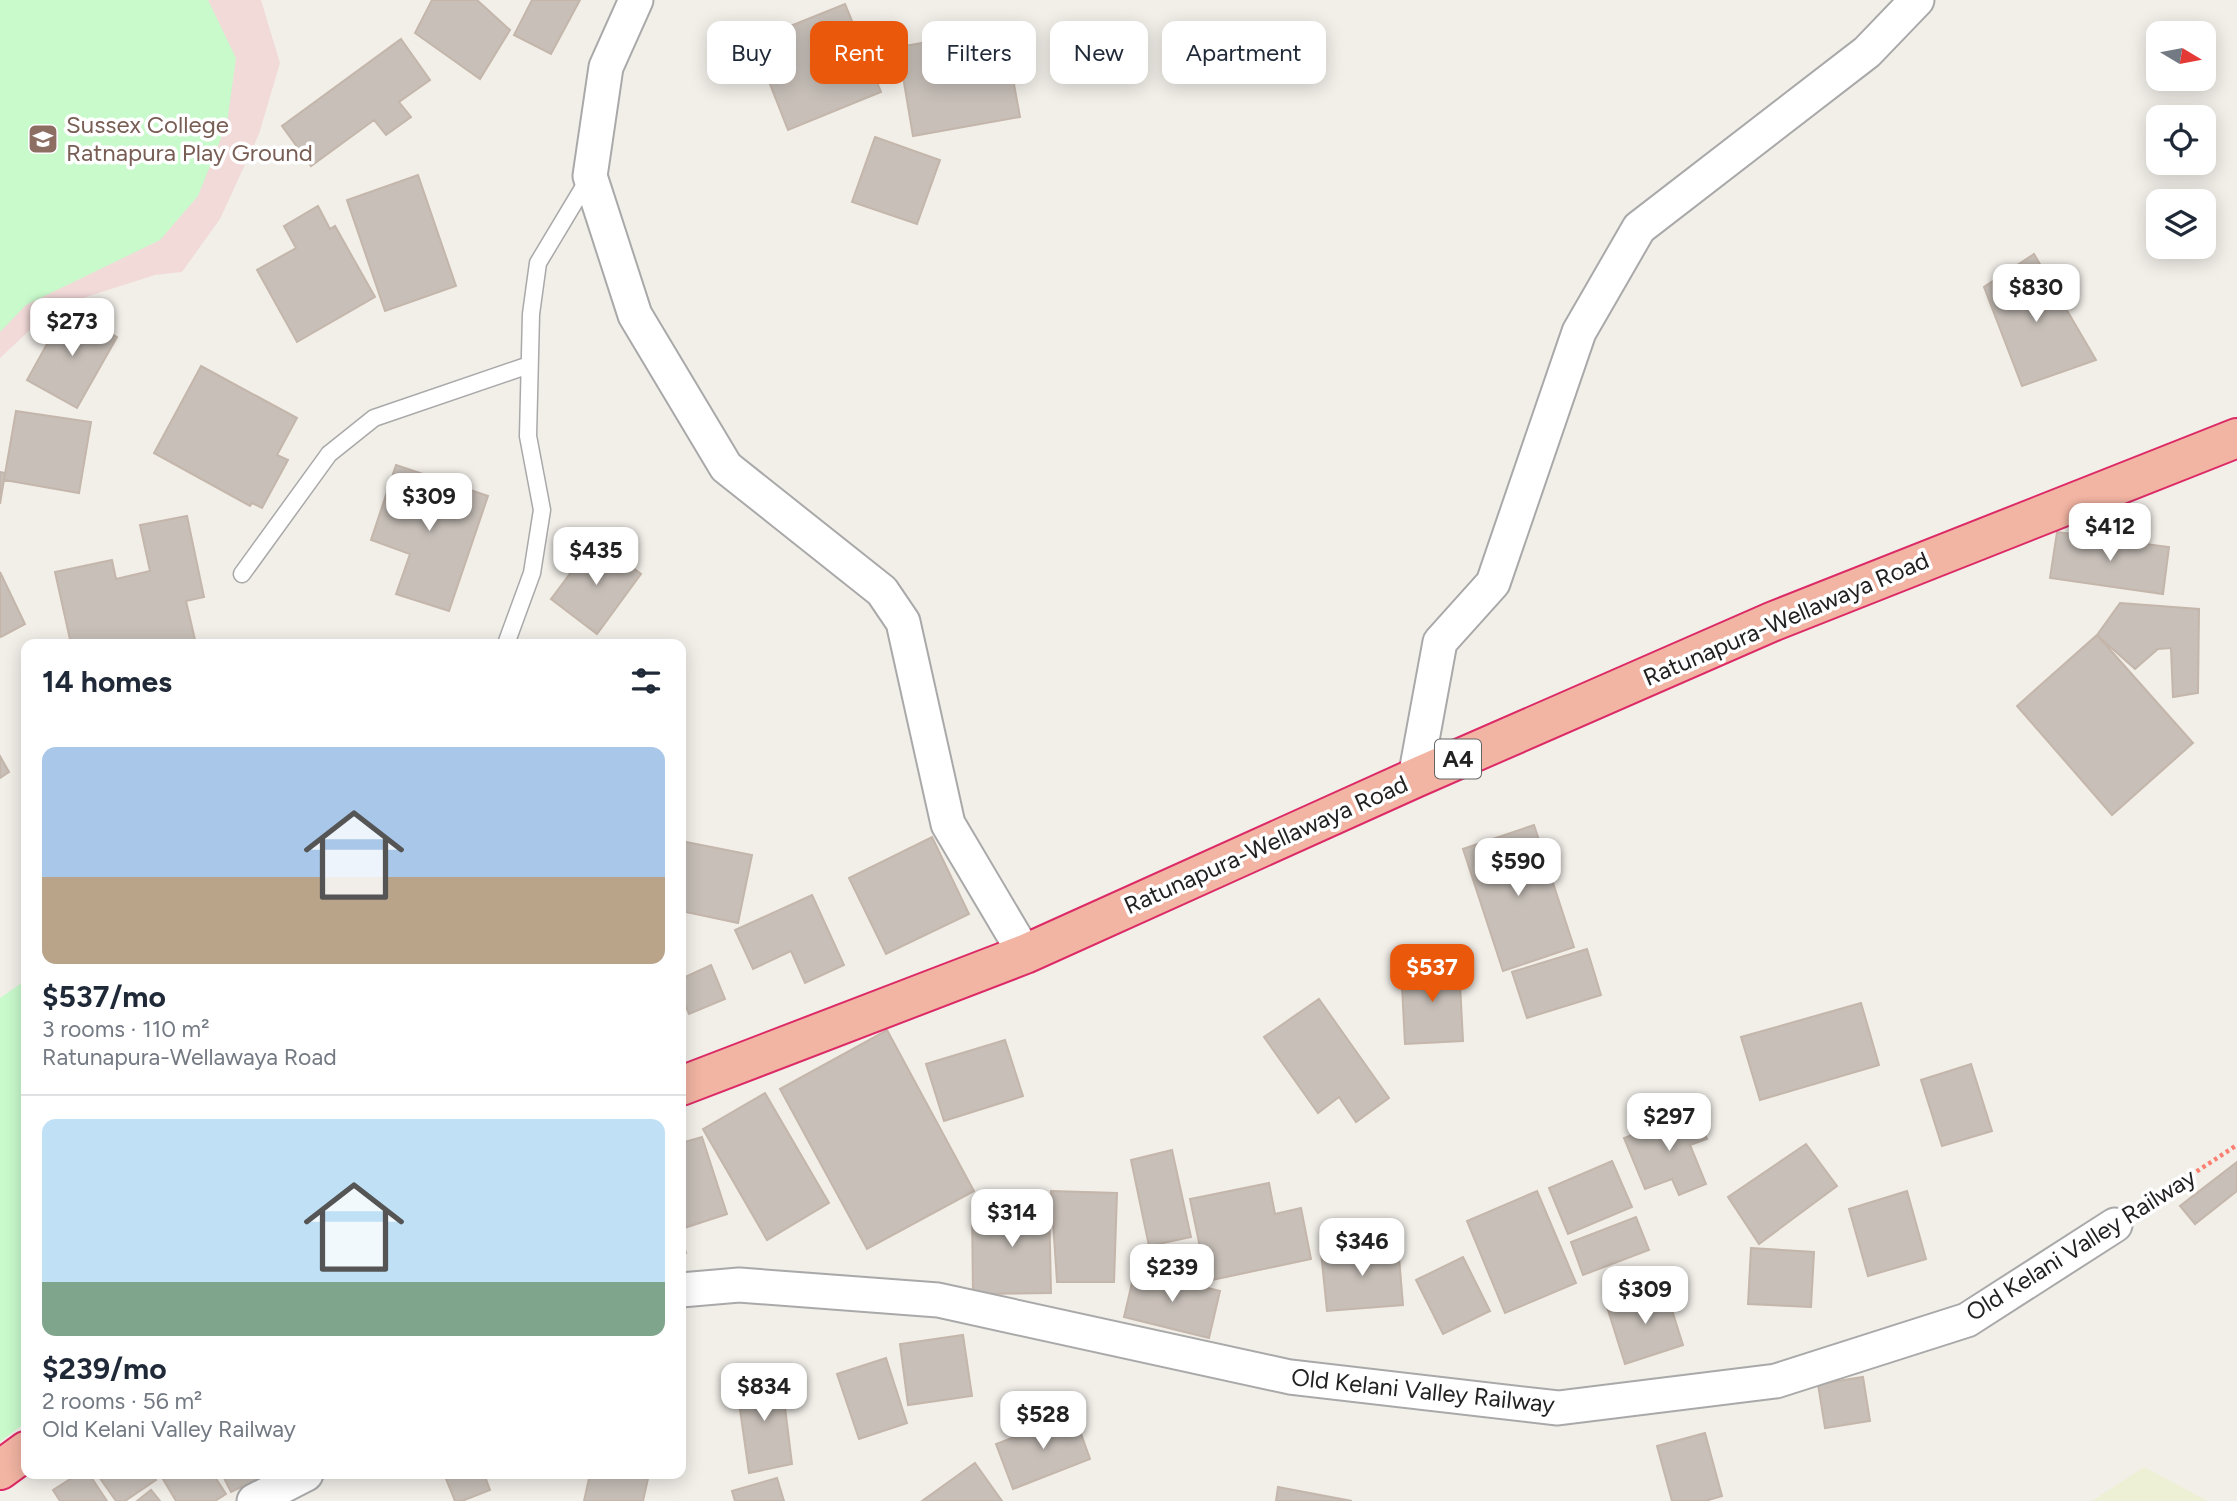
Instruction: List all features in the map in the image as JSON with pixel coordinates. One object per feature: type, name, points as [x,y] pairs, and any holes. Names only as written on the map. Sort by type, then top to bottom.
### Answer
[{"type":"highway","name":"Ratunapura-Wellawaya Road","points":[[686,1084],[1025,954],[1415,778],[1774,621],[2237,438]]},
{"type":"highway","points":[[0,1470],[21,1455]]},
{"type":"street","points":[[636,0],[607,66],[590,176],[635,315],[726,467],[882,591],[903,622],[948,824],[1025,954]]},
{"type":"street","points":[[1415,778],[1440,642],[1493,583],[1579,332],[1639,228],[1867,52],[1917,0]]},
{"type":"street","name":"Old Kelani Valley Railway","points":[[686,1290],[739,1285],[938,1300],[1290,1377],[1558,1408],[1776,1381],[1967,1320],[2115,1226]]},
{"type":"street","points":[[254,1501],[296,1479]]},
{"type":"lane","points":[[508,639],[532,573],[542,510],[528,436],[531,314],[538,262],[590,176]]},
{"type":"lane","points":[[242,574],[329,454],[374,418],[529,365]]},
{"type":"path","name":"Old Kelani Valley Railway","points":[[2115,1226],[2237,1145]]},
{"type":"shaded area","points":[[0,0],[261,0],[280,63],[259,134],[220,219],[182,272],[155,275],[86,297],[44,317],[0,358]]},
{"type":"green space","points":[[0,0],[208,0],[236,58],[227,123],[198,196],[160,240],[26,305],[0,332]]},
{"type":"green space","points":[[21,983],[21,1426],[0,1442],[0,998]]},
{"type":"green space","points":[[2144,1467],[2208,1501],[2092,1501]]},
{"type":"building","points":[[432,0],[477,0],[510,30],[480,79],[415,33]]},
{"type":"building","points":[[532,0],[580,0],[551,54],[514,35]]},
{"type":"building","points":[[845,4],[852,21],[810,21],[810,84],[878,84],[881,92],[788,130],[770,84],[796,84],[796,24]]},
{"type":"building","points":[[401,39],[430,80],[399,102],[411,117],[386,135],[374,120],[311,166],[282,126]]},
{"type":"building","points":[[922,43],[922,84],[1014,84],[1020,117],[913,136],[904,84],[908,84],[908,45]]},
{"type":"building","points":[[875,137],[940,160],[917,224],[852,202]]},
{"type":"building","points":[[418,175],[456,286],[385,311],[347,200]]},
{"type":"building","points":[[318,206],[330,229],[335,226],[375,297],[297,342],[257,270],[296,248],[284,226]]},
{"type":"building","points":[[2034,254],[2096,360],[2022,386],[1984,287]]},
{"type":"building","points":[[67,308],[117,337],[77,408],[27,380]]},
{"type":"building","points":[[201,366],[297,418],[277,455],[288,460],[262,508],[252,503],[250,506],[154,453]]},
{"type":"building","points":[[16,411],[91,422],[79,493],[4,480]]},
{"type":"building","points":[[396,465],[488,496],[449,611],[396,594],[410,554],[371,540]]},
{"type":"building","points":[[0,472],[5,473],[0,504]]},
{"type":"building","points":[[187,516],[204,597],[186,601],[195,639],[70,639],[55,572],[112,560],[116,579],[150,571],[140,525]]},
{"type":"building","points":[[2057,532],[2169,547],[2163,594],[2050,578]]},
{"type":"building","points":[[596,539],[641,574],[597,634],[551,599]]},
{"type":"building","points":[[0,572],[25,624],[1,637],[0,635]]},
{"type":"building","points":[[2120,603],[2199,609],[2198,693],[2173,697],[2171,648],[2158,649],[2135,669],[2097,635]]},
{"type":"building","points":[[2097,635],[2193,743],[2112,815],[2017,706]]},
{"type":"building","points":[[0,756],[9,772],[0,778]]},
{"type":"building","points":[[1534,825],[1574,947],[1503,971],[1463,849]]},
{"type":"building","points":[[932,837],[969,914],[886,954],[849,878]]},
{"type":"building","points":[[686,842],[752,855],[738,923],[686,912]]},
{"type":"building","points":[[812,895],[844,965],[805,983],[791,951],[753,969],[735,930]]},
{"type":"building","points":[[1587,949],[1601,995],[1527,1018],[1512,972]]},
{"type":"building","points":[[1459,964],[1463,1041],[1405,1044],[1401,967]]},
{"type":"building","points":[[711,965],[725,999],[689,1014],[686,1006],[686,977]]},
{"type":"building","points":[[1319,999],[1389,1098],[1356,1122],[1339,1097],[1318,1113],[1264,1037]]},
{"type":"building","points":[[1861,1003],[1879,1065],[1760,1100],[1741,1037]]},
{"type":"building","points":[[887,1030],[974,1191],[867,1249],[780,1089]]},
{"type":"building","points":[[1005,1040],[1023,1096],[944,1121],[926,1064]]},
{"type":"building","points":[[1971,1064],[1992,1131],[1942,1146],[1921,1080]]},
{"type":"building","points":[[765,1093],[829,1203],[767,1240],[703,1129]]},
{"type":"building","points":[[1695,1109],[1707,1139],[1690,1145],[1706,1184],[1679,1195],[1672,1179],[1645,1189],[1624,1138]]},
{"type":"building","points":[[702,1137],[727,1214],[686,1227],[686,1142]]},
{"type":"building","points":[[1806,1144],[1837,1186],[1759,1244],[1728,1197]]},
{"type":"building","points":[[1172,1150],[1191,1237],[1149,1246],[1131,1160]]},
{"type":"building","points":[[1612,1161],[1632,1207],[1568,1234],[1549,1188]]},
{"type":"building","points":[[2237,1162],[2237,1191],[2195,1224],[2180,1206]]},
{"type":"building","points":[[1269,1183],[1275,1214],[1301,1208],[1311,1259],[1207,1281],[1190,1199]]},
{"type":"building","points":[[1051,1191],[1117,1193],[1114,1282],[1057,1282]]},
{"type":"building","points":[[1537,1191],[1576,1283],[1505,1313],[1467,1221]]},
{"type":"building","points":[[1907,1191],[1926,1259],[1868,1276],[1849,1209]]},
{"type":"building","points":[[1049,1199],[1051,1293],[973,1294],[972,1209]]},
{"type":"building","points":[[1636,1217],[1649,1250],[1583,1275],[1571,1242]]},
{"type":"building","points":[[1398,1245],[1403,1305],[1327,1311],[1321,1252]]},
{"type":"building","points":[[1751,1248],[1814,1252],[1811,1307],[1748,1304]]},
{"type":"building","points":[[1463,1257],[1490,1311],[1443,1334],[1416,1280]]},
{"type":"building","points":[[1135,1270],[1220,1291],[1209,1338],[1124,1317]]},
{"type":"building","points":[[1665,1288],[1683,1345],[1625,1364],[1607,1307]]},
{"type":"building","points":[[963,1335],[972,1396],[908,1405],[900,1344]]},
{"type":"building","points":[[886,1358],[907,1423],[859,1439],[837,1374]]},
{"type":"building","points":[[781,1375],[792,1464],[749,1473],[736,1381]]},
{"type":"building","points":[[1863,1377],[1870,1421],[1825,1428],[1818,1384]]},
{"type":"building","points":[[1074,1414],[1090,1459],[1013,1489],[996,1444]]},
{"type":"building","points":[[1705,1433],[1722,1496],[1705,1501],[1672,1501],[1657,1446]]},
{"type":"building","points":[[975,1463],[1002,1501],[922,1501]]},
{"type":"building","points":[[777,1478],[784,1501],[735,1501],[732,1491]]},
{"type":"building","points":[[70,1479],[92,1479],[107,1501],[60,1501],[53,1490]]},
{"type":"building","points":[[101,1479],[156,1480],[125,1501],[116,1501]]},
{"type":"building","points":[[163,1479],[216,1479],[226,1494],[215,1501],[176,1501]]},
{"type":"building","points":[[224,1479],[258,1479],[231,1492]]},
{"type":"building","points":[[446,1479],[486,1479],[490,1490],[455,1501]]},
{"type":"building","points":[[589,1479],[648,1479],[643,1501],[584,1501]]},
{"type":"building","points":[[1278,1487],[1352,1501],[1276,1501]]},
{"type":"building","points":[[151,1490],[160,1501],[137,1501]]},
{"type":"place","name":"Sussex College Ratnapura Play Ground","points":[[43,139]]}]
